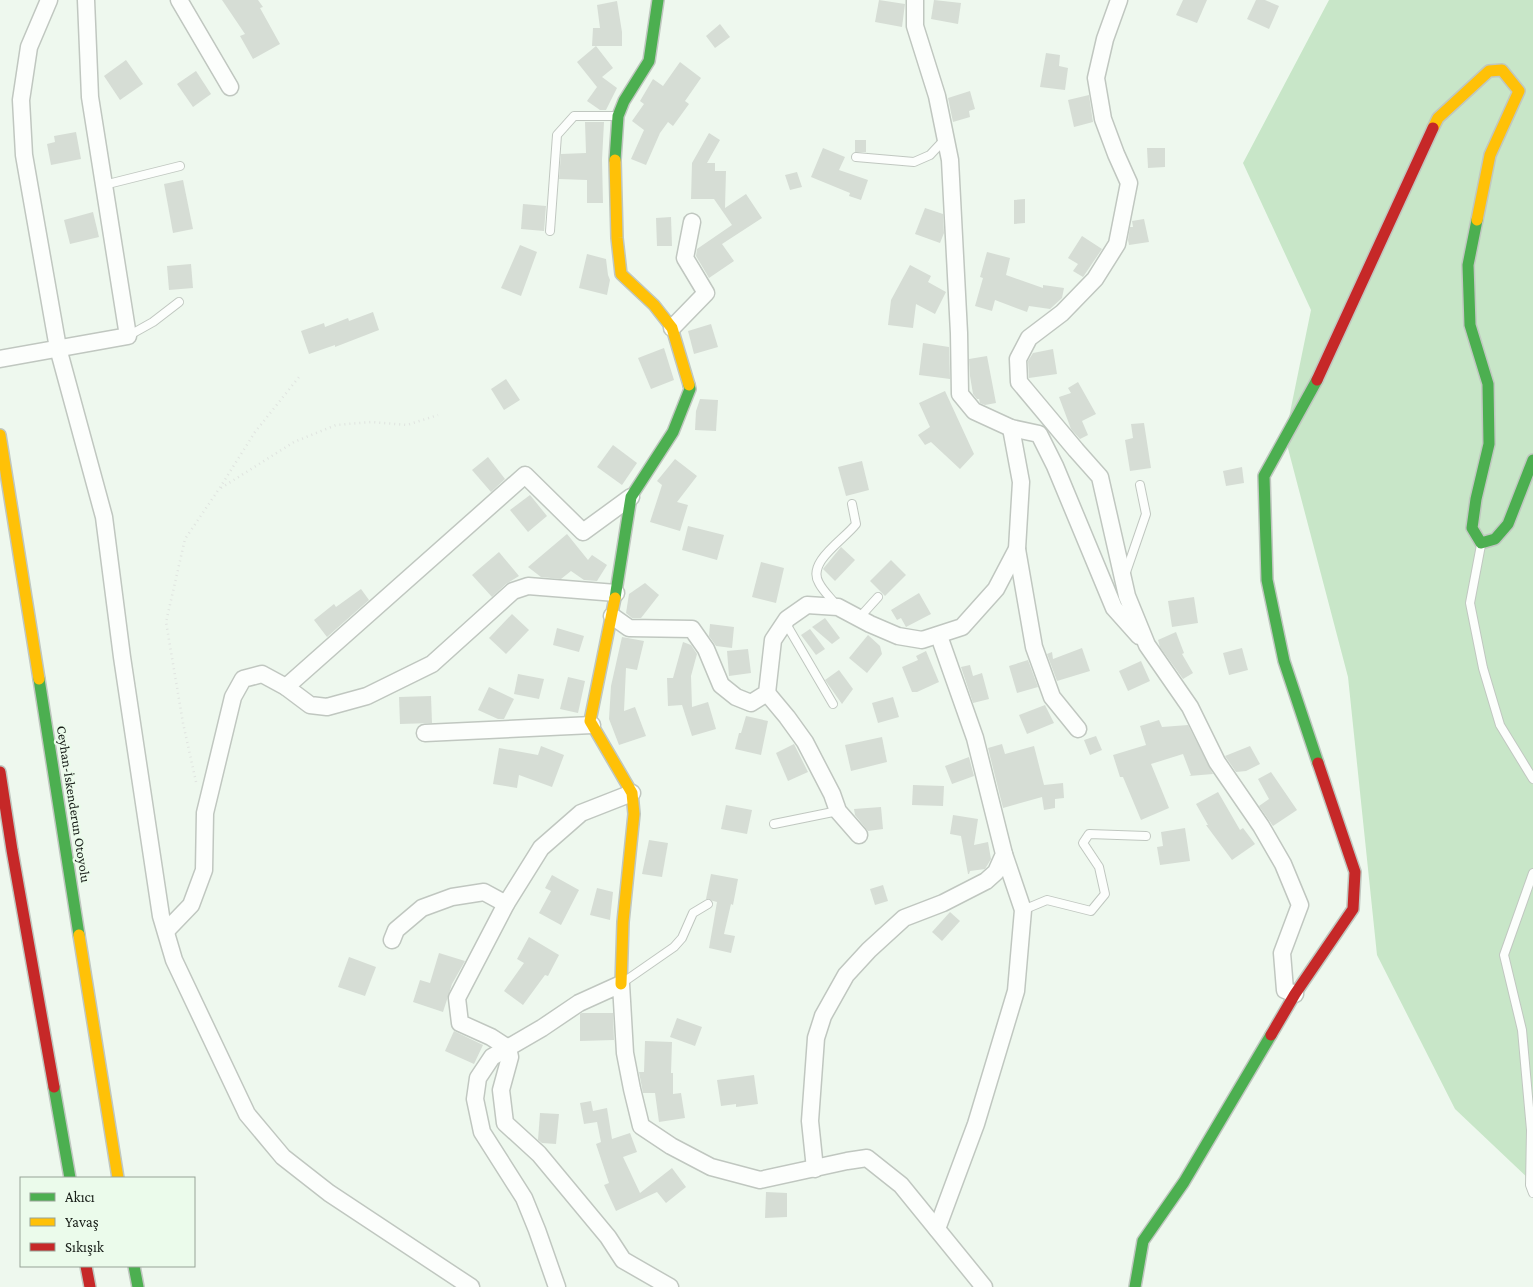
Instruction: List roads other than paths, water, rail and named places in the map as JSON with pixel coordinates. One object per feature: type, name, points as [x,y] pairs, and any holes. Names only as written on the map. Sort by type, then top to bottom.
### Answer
[{"type":"main road","points":[[621,984],[623,922],[634,814],[632,793],[590,721],[612,616],[631,497],[673,432],[690,389],[672,328],[654,305],[622,274],[617,238],[615,160],[618,116],[624,101],[649,61],[658,0]]},
{"type":"main road","points":[[1135,1287],[1143,1241],[1184,1182],[1295,994],[1353,909],[1355,872],[1284,661],[1267,580],[1264,476],[1323,368],[1438,118],[1489,71],[1502,70],[1520,91],[1490,155],[1468,265],[1470,325],[1488,384],[1489,444],[1476,499],[1472,528],[1481,543],[1495,539],[1508,524],[1533,460]]},
{"type":"main road","name":"Ceyhan-İskenderun Otoyolu","points":[[0,435],[118,1177]]},
{"type":"main road","points":[[0,772],[4,802]]},
{"type":"main road","points":[[0,779],[70,1177]]},
{"type":"main road","points":[[86,1267],[90,1287]]},
{"type":"main road","points":[[134,1267],[138,1287]]},
{"type":"street","points":[[49,0],[29,47],[21,100],[24,155],[58,348],[104,517],[122,657],[161,916],[174,960],[247,1114],[282,1156],[329,1193],[471,1287]]},
{"type":"street","points":[[0,359],[128,336],[90,96],[86,0]]},
{"type":"street","points":[[179,0],[230,87]]},
{"type":"street","points":[[915,0],[915,26],[937,96],[950,160],[960,333],[960,394],[974,411],[1011,428],[1039,434],[1055,466],[1114,608],[1147,645],[1190,707],[1217,762],[1261,826],[1283,864],[1300,904],[1282,953],[1285,990],[1295,994]]},
{"type":"street","points":[[1119,0],[1105,39],[1096,78],[1103,119],[1129,183],[1117,244],[1095,279],[1062,313],[1029,338],[1018,359],[1019,382],[1100,476],[1127,596],[1147,645]]},
{"type":"street","points":[[672,328],[706,293],[686,258],[692,222]]},
{"type":"street","points":[[1011,428],[1021,482],[1017,549],[1034,648],[1052,697],[1078,729]]},
{"type":"street","points":[[286,687],[525,475],[583,532],[631,497]]},
{"type":"street","points":[[859,836],[838,811],[832,794],[805,742],[788,717],[767,692],[773,640],[785,622],[807,605],[838,607],[898,636],[922,640],[939,636],[962,627],[996,589],[1017,549]]},
{"type":"street","points":[[166,931],[190,905],[204,870],[205,814],[233,697],[243,679],[262,674],[286,687],[310,705],[327,707],[367,696],[432,664],[513,591],[528,586],[616,593]]},
{"type":"street","points":[[612,616],[629,628],[692,629],[706,649],[721,685],[736,697],[752,703],[767,692]]},
{"type":"street","points":[[937,1229],[976,1124],[1016,991],[1023,910],[1004,854],[975,738],[939,636]]},
{"type":"street","points":[[425,733],[592,725]]},
{"type":"street","points":[[632,793],[581,812],[541,848],[506,904],[457,998],[460,1023],[491,1036],[508,1048],[510,1057],[501,1090],[505,1123],[539,1154],[608,1237],[623,1260],[670,1287]]},
{"type":"street","points":[[815,1169],[810,1121],[816,1038],[822,1016],[846,975],[869,950],[904,918],[943,903],[986,881],[996,872],[1004,854]]},
{"type":"street","points":[[392,940],[396,930],[422,908],[452,898],[484,892],[506,904]]},
{"type":"street","points":[[557,1287],[524,1198],[482,1132],[475,1099],[478,1078],[492,1057],[579,1003],[621,984],[625,1053],[641,1126],[671,1146],[711,1167],[760,1180],[815,1169],[847,1160],[867,1158],[901,1184],[984,1287]]},
{"type":"lane","points":[[550,231],[557,135],[574,116],[618,116]]},
{"type":"lane","points":[[856,157],[914,162],[930,155],[946,138]]},
{"type":"lane","points":[[104,185],[180,166]]},
{"type":"lane","points":[[128,336],[153,322],[179,302]]},
{"type":"lane","points":[[1123,579],[1146,514],[1140,485]]},
{"type":"lane","points":[[838,607],[818,583],[816,575],[817,566],[822,558],[856,524],[852,504]]},
{"type":"lane","points":[[1481,543],[1470,603],[1483,668],[1500,725],[1533,779]]},
{"type":"lane","points":[[859,618],[878,597]]},
{"type":"lane","points":[[785,622],[832,704]]},
{"type":"lane","points":[[774,824],[838,811]]},
{"type":"lane","points":[[1023,910],[1046,900],[1091,911],[1105,894],[1099,867],[1083,843],[1089,834],[1146,836]]},
{"type":"lane","points":[[1533,873],[1504,955],[1522,1030],[1531,1130],[1530,1185],[1533,1193]]},
{"type":"lane","points":[[621,984],[674,948],[682,938],[693,913],[708,904]]}]
